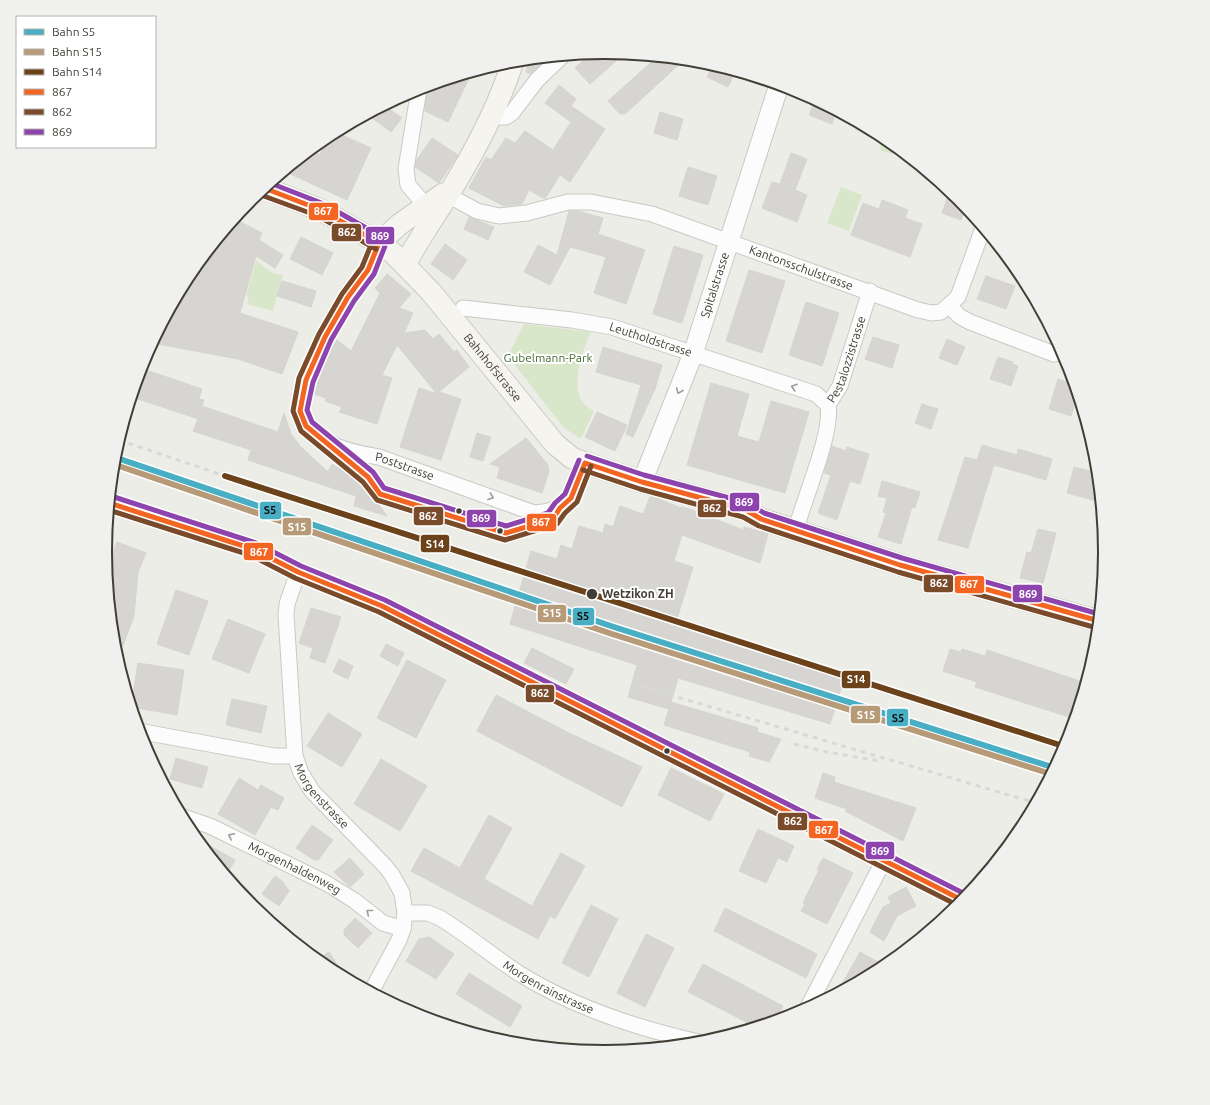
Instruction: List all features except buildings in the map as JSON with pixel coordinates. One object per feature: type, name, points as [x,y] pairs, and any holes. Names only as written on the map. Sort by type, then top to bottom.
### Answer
[{"type":"main road","points":[[405,265],[424,230],[450,191],[491,118],[511,68]]},
{"type":"main road","name":"Bahnhofstrasse","points":[[270,190],[322,210],[379,243],[405,265],[435,298],[555,444],[572,458],[642,482],[746,510]]},
{"type":"main road","points":[[379,243],[388,232],[450,191]]},
{"type":"main road","points":[[746,510],[766,508],[923,560],[1095,609]]},
{"type":"main road","points":[[746,510],[761,519],[900,565],[1094,619]]},
{"type":"street","points":[[491,118],[506,117],[512,113],[537,80],[556,62]]},
{"type":"street","name":"Spitalstrasse","points":[[642,482],[693,354],[777,90]]},
{"type":"street","points":[[418,96],[406,169],[408,185],[426,206]]},
{"type":"street","name":"Kantonsschulstrasse","points":[[450,191],[477,211],[499,216],[527,213],[568,202],[591,202],[652,214],[918,310],[932,313],[941,312],[950,306]]},
{"type":"street","points":[[981,233],[958,297],[950,306],[959,316],[970,322],[1057,354]]},
{"type":"street","name":"Poststrasse","points":[[379,243],[368,270],[330,328],[313,362],[302,393],[300,411],[306,426],[331,445],[360,454],[379,457],[534,513],[547,512],[560,508],[570,498],[585,463]]},
{"type":"street","name":"Pestalozzistrasse","points":[[799,519],[815,473],[830,415],[828,405],[840,386],[870,292]]},
{"type":"street","name":"Leutholdstrasse","points":[[463,308],[572,320],[612,327],[816,394],[828,405]]},
{"type":"street","points":[[114,505],[253,549],[298,572],[382,606],[648,742],[884,860],[955,900]]},
{"type":"street","name":"Morgenstrasse","points":[[298,572],[287,604],[286,615],[295,756],[301,773],[312,791],[392,875],[402,893],[405,913],[400,940],[373,988]]},
{"type":"street","points":[[145,731],[274,756],[295,756]]},
{"type":"street","name":"Morgenhaldenweg","points":[[190,819],[210,826],[326,883],[350,897],[383,922],[403,929]]},
{"type":"street","points":[[812,1000],[884,860]]},
{"type":"street","name":"Morgenrainstrasse","points":[[405,913],[428,913],[440,918],[520,974],[544,988],[580,1004],[651,1031],[687,1039]]},
{"type":"green space","points":[[880,143],[896,154],[881,151]]},
{"type":"green space","points":[[841,187],[862,195],[849,231],[827,223]]},
{"type":"green space","points":[[256,261],[273,273],[283,275],[273,311],[247,304],[249,297],[246,296]]},
{"type":"green space","name":"Gubelmann-Park","points":[[524,324],[591,332],[581,358],[578,388],[584,404],[594,411],[581,439],[563,427],[508,356]]},
{"type":"railway","points":[[124,442],[225,476]]},
{"type":"railway","points":[[640,686],[1031,801]]},
{"type":"railway","points":[[794,744],[827,752],[879,761]]},
{"type":"rail line","name":"S5","points":[[120,459],[614,627],[1050,766]]},
{"type":"rail line","name":"S15","points":[[119,466],[612,634],[1047,773]]},
{"type":"rail line","name":"S14","points":[[225,476],[1059,745]]},
{"type":"transit line","name":"869","points":[[276,185],[324,204],[382,237]]},
{"type":"transit line","name":"867","points":[[270,190],[321,210],[379,243]]},
{"type":"transit line","name":"862","points":[[264,196],[318,216],[376,249]]},
{"type":"transit line","name":"862","points":[[373,240],[362,267],[342,294],[319,334],[299,378],[293,411],[301,431],[363,482],[377,500],[505,540],[557,524],[565,513],[577,502],[591,466]]},
{"type":"transit line","name":"867","points":[[379,243],[368,270],[348,297],[325,337],[306,380],[300,411],[306,426],[368,477],[380,494],[506,533],[553,519],[560,508],[571,498],[585,463]]},
{"type":"transit line","name":"869","points":[[385,246],[374,274],[354,301],[331,340],[313,382],[307,410],[312,422],[373,472],[384,488],[506,526],[548,513],[555,503],[565,494],[579,460]]},
{"type":"transit line","name":"869","points":[[587,456],[644,475],[748,503],[764,513],[902,558],[1094,613]]},
{"type":"transit line","name":"867","points":[[585,463],[642,482],[746,510],[761,519],[900,565],[1094,619]]},
{"type":"transit line","name":"862","points":[[583,470],[640,489],[743,517],[759,526],[898,572],[1092,627]]},
{"type":"transit line","name":"869","points":[[115,497],[256,543],[301,566],[385,600],[962,893]]},
{"type":"transit line","name":"867","points":[[114,505],[253,549],[298,572],[382,606],[957,898]]},
{"type":"transit line","name":"862","points":[[114,512],[250,555],[295,578],[379,612],[952,903]]},
{"type":"place","name":"Wetzikon ZH","points":[[592,594]]}]
